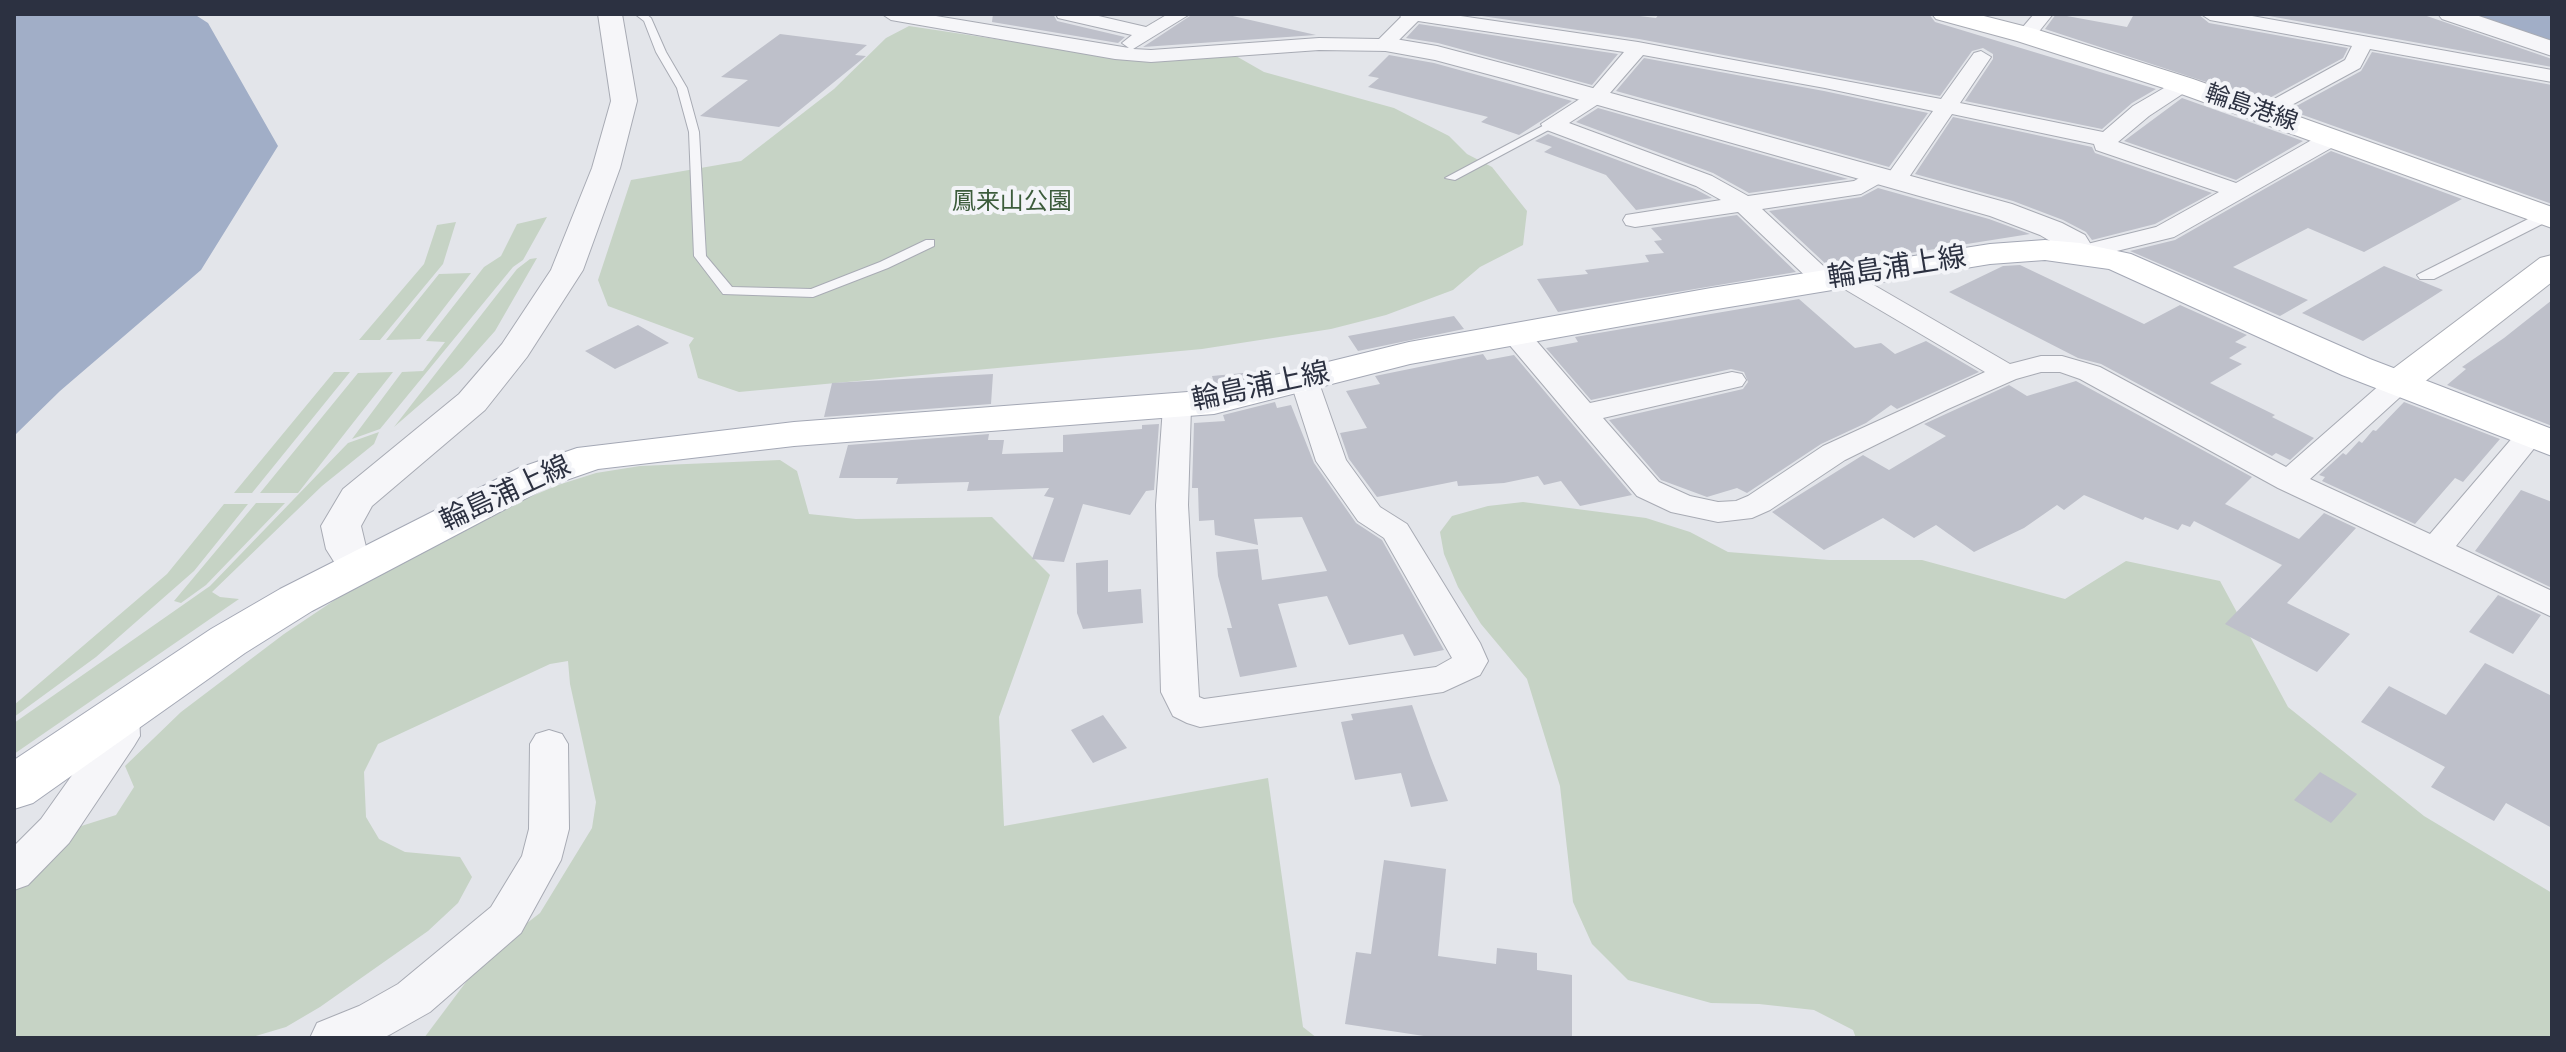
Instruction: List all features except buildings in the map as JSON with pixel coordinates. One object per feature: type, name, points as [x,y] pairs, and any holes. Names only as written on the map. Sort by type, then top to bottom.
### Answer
[{"type":"main road","name":"輪島港線","points":[[1945,14],[2035,24],[2183,85],[2548,217]]},
{"type":"main road","name":"輪島浦上線","points":[[14,788],[228,641],[358,566],[534,477],[592,457],[794,434],[1177,407],[1239,397],[1409,353],[2024,250],[2080,253],[2132,266],[2356,367],[2541,439]]},
{"type":"main road","points":[[2400,382],[2552,265]]},
{"type":"street","points":[[358,566],[346,549],[341,526],[357,498],[472,402],[515,350],[567,270],[606,168],[624,101],[610,14]]},
{"type":"street","points":[[891,14],[1115,53],[1151,56],[1319,44],[1389,45],[1437,53],[2001,210],[2074,242],[2080,253],[2165,232],[2332,138]]},
{"type":"street","points":[[1065,14],[1149,33]]},
{"type":"street","points":[[1115,53],[1181,14]]},
{"type":"street","points":[[1408,14],[1638,48],[2108,140]]},
{"type":"street","points":[[1389,45],[1388,40],[1414,14]]},
{"type":"street","points":[[2210,14],[2552,76]]},
{"type":"street","points":[[2450,14],[2552,49]]},
{"type":"street","points":[[2264,114],[2353,64],[2363,42]]},
{"type":"street","points":[[1552,124],[1596,97],[1638,48]]},
{"type":"street","points":[[1635,220],[1861,187],[1886,178],[1947,107],[1981,57]]},
{"type":"street","points":[[2183,85],[2141,111],[2104,145],[2238,191]]},
{"type":"street","points":[[1552,124],[1697,177],[1742,203],[1834,280],[2006,373]]},
{"type":"street","points":[[2427,275],[2548,217]]},
{"type":"street","points":[[1517,336],[1648,489],[1664,498],[1707,511],[1741,511],[1759,503],[1834,453],[2006,373],[2049,363],[2075,367],[2289,481],[2552,605]]},
{"type":"street","points":[[1177,407],[1173,521],[1179,692],[1186,706],[1200,713],[1443,679],[1467,666],[1470,661],[1468,652],[1396,531],[1369,514],[1331,461],[1304,380]]},
{"type":"street","points":[[1582,414],[1732,380]]},
{"type":"street","points":[[2289,481],[2400,382]]},
{"type":"street","points":[[2435,550],[2541,439]]},
{"type":"street","points":[[14,873],[55,831],[121,736],[121,715]]},
{"type":"street","points":[[333,1038],[375,1020],[414,998],[506,920],[541,860],[549,829],[549,744]]},
{"type":"lane","points":[[640,14],[648,20],[661,52],[682,88],[694,132],[700,256],[728,291],[813,293],[930,243]]},
{"type":"lane","points":[[1451,178],[1552,124]]},
{"type":"green space","name":"鳳来山公園","points":[[909,26],[1075,51],[1229,52],[1264,72],[1394,108],[1449,136],[1467,154],[1492,167],[1527,211],[1523,245],[1480,267],[1453,290],[1386,315],[1331,329],[1202,349],[739,392],[698,378],[689,345],[694,338],[608,306],[598,280],[631,180],[741,161],[834,89],[886,38]]},
{"type":"green space","points":[[547,217],[523,260],[513,267],[380,429],[352,439],[402,372],[423,371],[445,342],[426,341],[484,267],[501,256],[517,224]]},
{"type":"green space","points":[[456,222],[443,264],[380,340],[359,340],[424,264],[437,225]]},
{"type":"green space","points":[[537,258],[495,331],[462,368],[394,427],[517,269],[530,259]]},
{"type":"green space","points":[[471,273],[420,339],[386,340],[439,274]]},
{"type":"green space","points":[[334,372],[350,372],[252,493],[234,493]]},
{"type":"green space","points":[[393,372],[298,493],[260,493],[358,373]]},
{"type":"green space","points":[[379,432],[374,444],[322,486],[212,592],[220,597],[239,599],[14,754],[14,723],[210,586],[348,443]]},
{"type":"green space","points":[[780,460],[797,471],[809,514],[856,519],[992,517],[1050,575],[999,717],[1004,826],[1268,778],[1303,1027],[1317,1038],[424,1038],[487,954],[540,913],[592,828],[596,802],[570,684],[568,661],[550,664],[378,744],[364,772],[366,817],[379,839],[405,852],[460,857],[472,877],[458,903],[428,931],[320,1007],[286,1027],[249,1038],[14,1038],[14,891],[75,828],[116,815],[134,787],[125,766],[181,712],[284,634],[399,557],[443,534],[558,485],[596,473],[640,466]]},
{"type":"green space","points":[[1523,502],[1646,518],[1690,532],[1728,552],[1829,560],[1922,560],[2065,599],[2126,561],[2220,581],[2288,707],[2424,816],[2552,893],[2552,1038],[1856,1038],[1853,1030],[1814,1010],[1711,1003],[1628,980],[1592,944],[1573,902],[1560,786],[1527,679],[1481,624],[1458,587],[1444,554],[1440,532],[1452,516],[1488,506]]},
{"type":"green space","points":[[256,503],[285,503],[206,585],[181,603],[174,601]]},
{"type":"green space","points":[[224,504],[248,504],[194,571],[96,657],[14,717],[14,705],[167,574]]},
{"type":"water","points":[[14,14],[194,14],[208,23],[278,146],[201,270],[60,391],[14,436]]},
{"type":"water","points":[[2460,14],[2552,14],[2552,47]]}]
